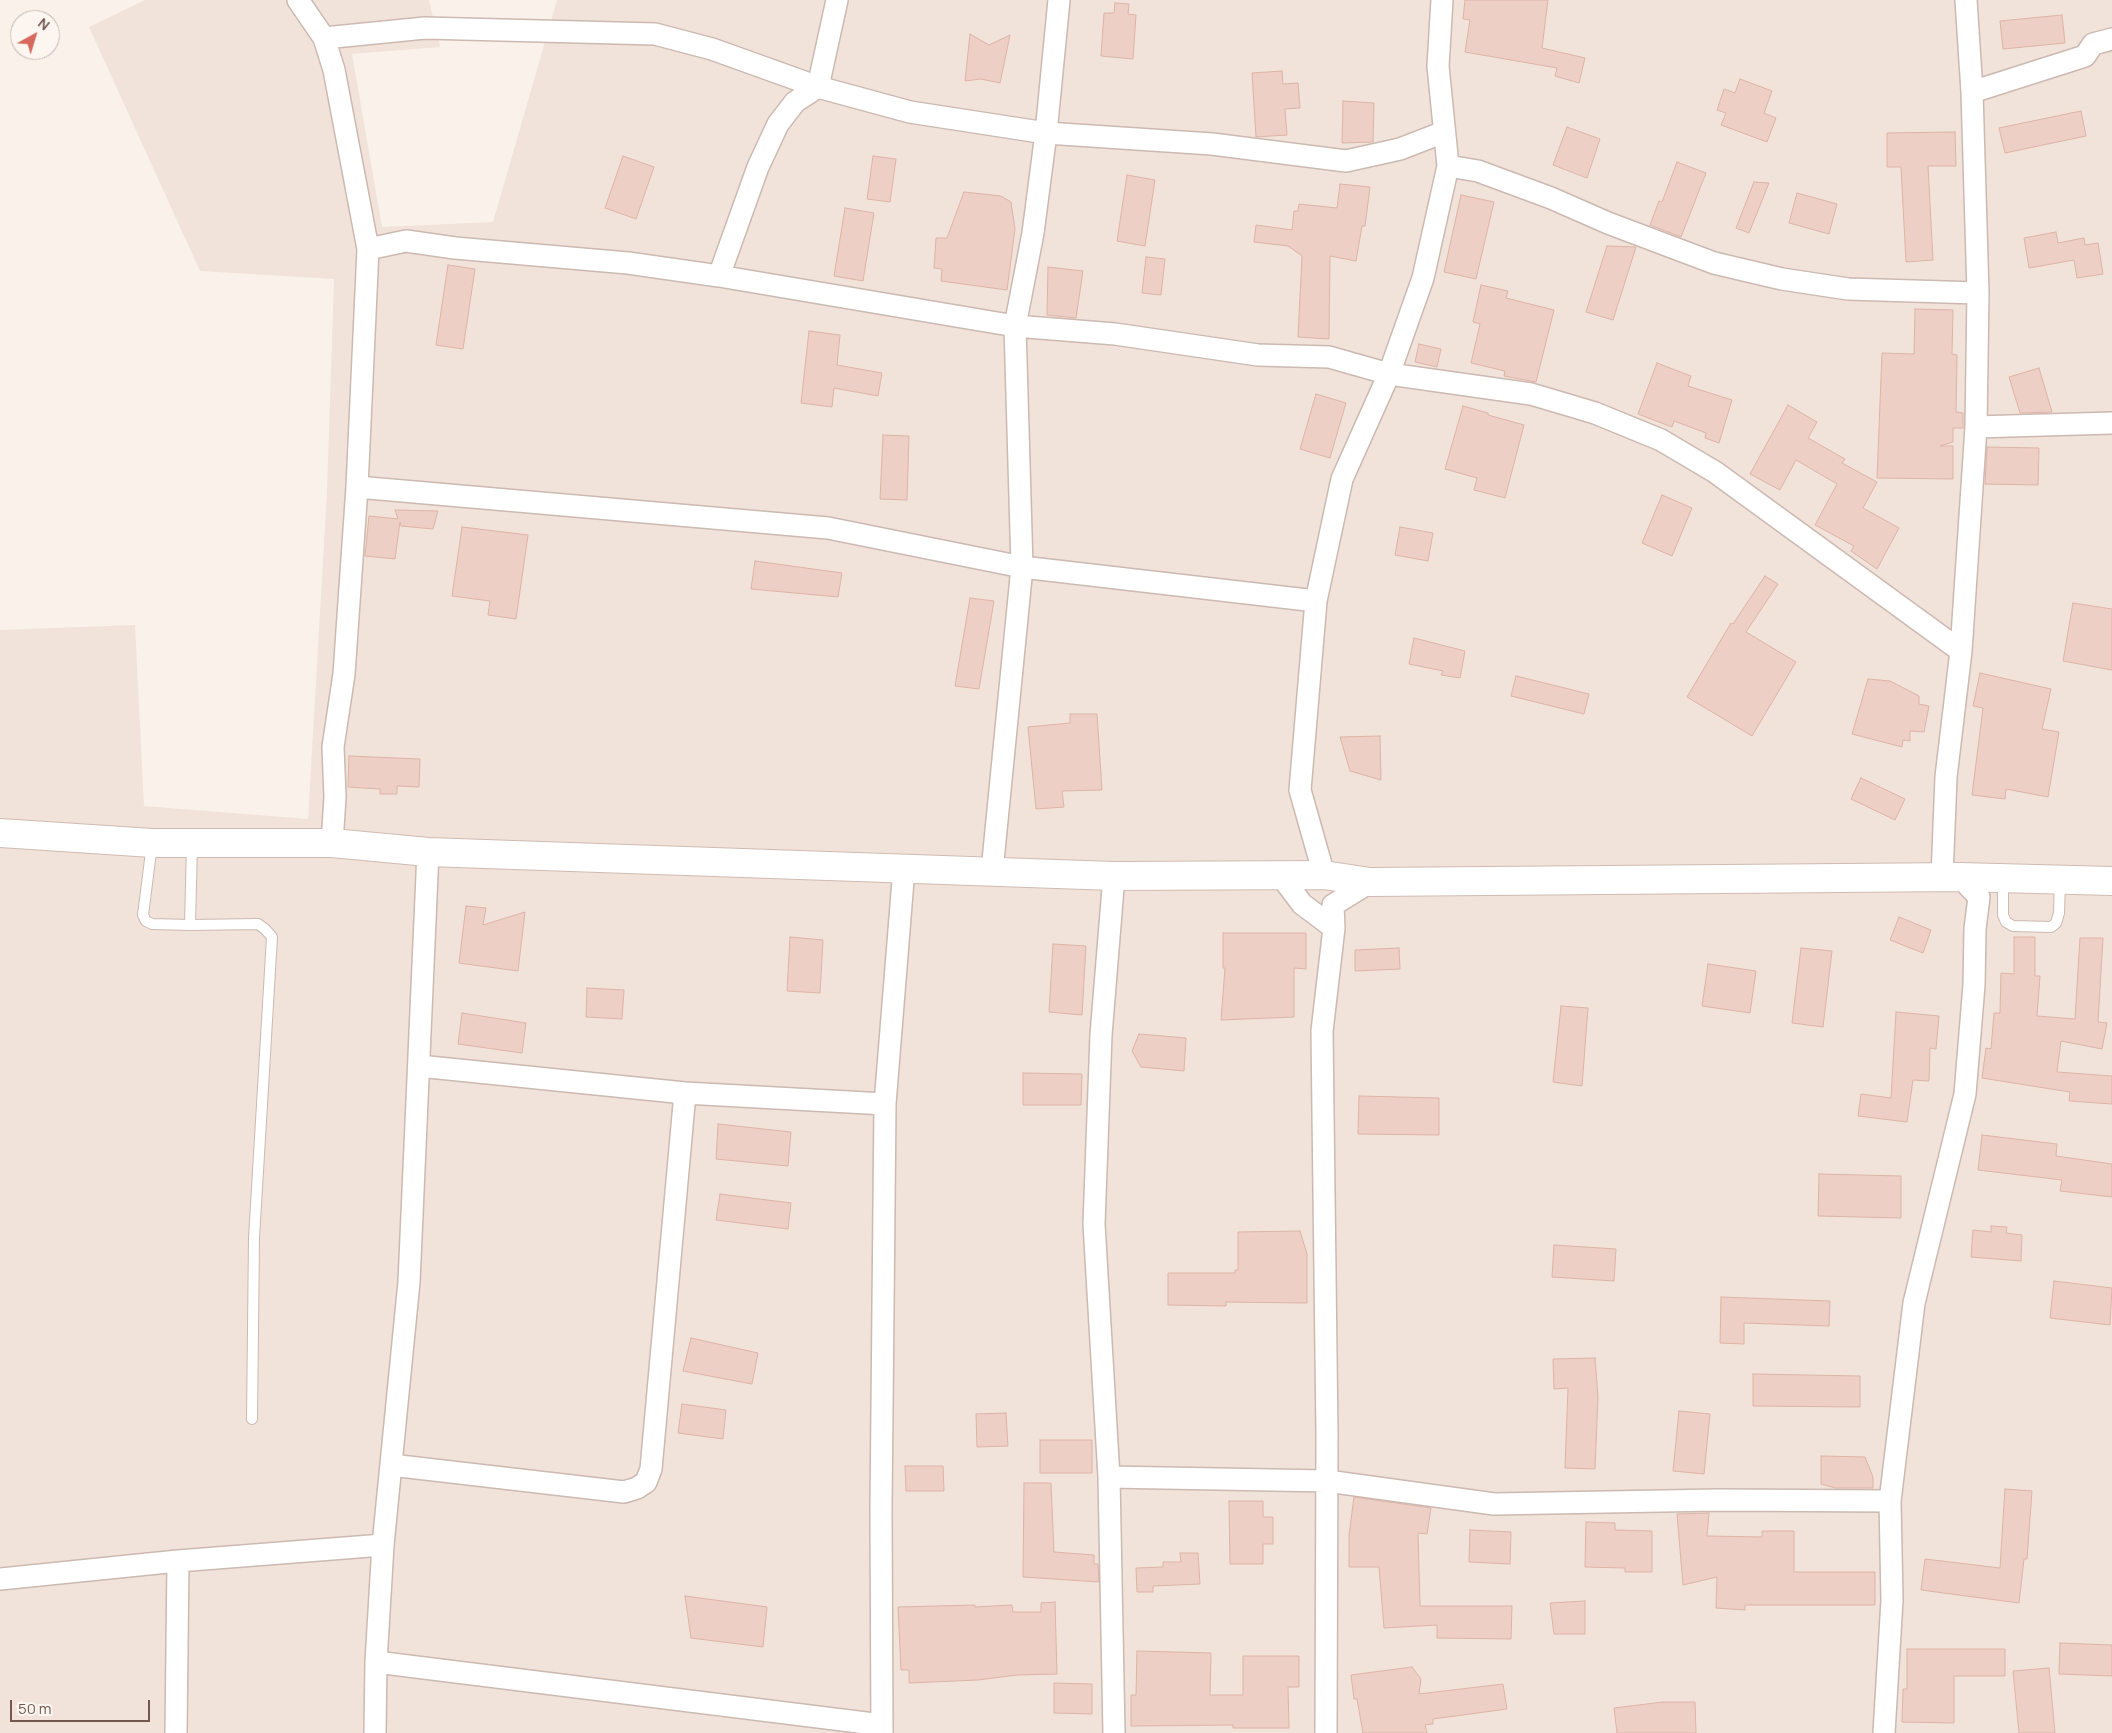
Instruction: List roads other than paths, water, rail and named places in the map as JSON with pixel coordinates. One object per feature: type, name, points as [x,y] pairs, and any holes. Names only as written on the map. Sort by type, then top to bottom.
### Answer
[{"type":"main road","points":[[0,833],[152,843],[332,843],[428,852],[1114,876],[1324,875],[1370,882],[1951,877],[2112,880]]},
{"type":"street","points":[[298,0],[324,38],[334,70],[368,249],[357,487],[344,674],[333,746],[335,797],[332,843]]},
{"type":"street","points":[[718,276],[758,167],[778,124],[795,102],[818,87],[837,0]]},
{"type":"street","points":[[992,871],[1022,567],[1015,326],[1033,233],[1046,133],[1059,0]]},
{"type":"street","points":[[1324,875],[1300,790],[1316,601],[1342,479],[1389,374],[1423,278],[1448,166],[1438,66],[1442,0]]},
{"type":"street","points":[[1884,1733],[1892,1600],[1890,1501],[1914,1303],[1965,1094],[1974,985],[1975,929],[1979,897],[1951,877],[1946,777],[1961,651],[1976,427],[1978,293],[1972,92],[1966,0]]},
{"type":"street","points":[[324,38],[425,28],[654,34],[712,48],[818,87],[910,112],[1046,133],[1212,144],[1346,161],[1400,149],[1444,132]]},
{"type":"street","points":[[1972,92],[2085,56],[2093,44],[2112,39]]},
{"type":"street","points":[[1448,166],[1478,172],[1552,198],[1654,242],[1731,267],[1782,279],[1848,289],[1978,293]]},
{"type":"street","points":[[368,249],[406,241],[455,248],[628,263],[718,276],[1015,326],[1115,334],[1258,355],[1329,357],[1389,374],[1531,394],[1595,413],[1661,440],[1715,472],[1961,651]]},
{"type":"street","points":[[1976,427],[2112,422]]},
{"type":"street","points":[[357,487],[828,528],[1022,567],[1316,601]]},
{"type":"street","points":[[375,1733],[376,1662],[383,1545],[409,1282],[428,852]]},
{"type":"street","points":[[376,1662],[882,1729],[885,1104],[904,868]]},
{"type":"street","points":[[1114,876],[1102,1035],[1094,1224],[1109,1477],[1114,1733]]},
{"type":"street","points":[[1281,876],[1302,904],[1334,928]]},
{"type":"street","points":[[1326,1733],[1327,1481],[1322,1031],[1334,928],[1334,905],[1370,882]]},
{"type":"street","points":[[418,1066],[685,1093],[885,1104]]},
{"type":"street","points":[[391,1465],[624,1492],[638,1488],[646,1482],[651,1469],[685,1093]]},
{"type":"street","points":[[1109,1477],[1327,1481],[1494,1504],[1718,1500],[1890,1501]]},
{"type":"street","points":[[0,1579],[178,1561],[383,1545]]},
{"type":"street","points":[[176,1733],[178,1561]]},
{"type":"lane","points":[[152,843],[144,918],[152,924],[258,924],[265,928],[272,937],[254,1238],[252,1419]]},
{"type":"lane","points":[[190,925],[192,844]]},
{"type":"lane","points":[[2003,878],[2003,915],[2006,922],[2013,926],[2032,927],[2051,927],[2056,923],[2060,879]]}]
